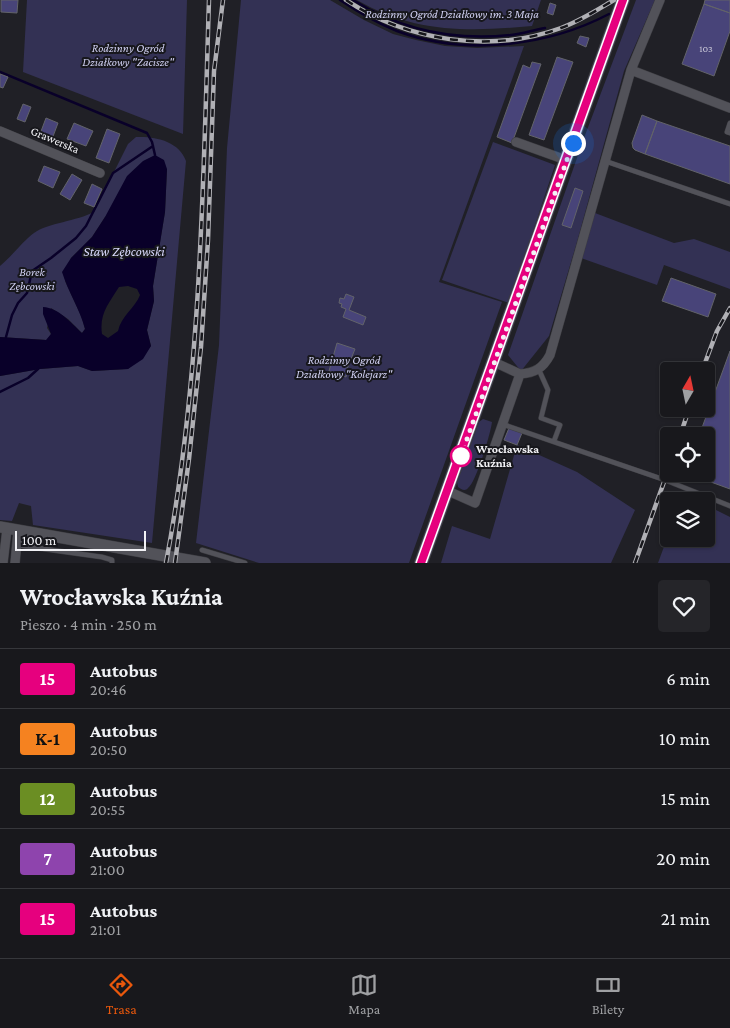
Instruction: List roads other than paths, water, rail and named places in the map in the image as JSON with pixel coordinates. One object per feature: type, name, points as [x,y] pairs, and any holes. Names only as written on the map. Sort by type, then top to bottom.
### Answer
[{"type":"main road","points":[[422,563],[623,0]]},
{"type":"street","points":[[494,362],[520,374],[539,370],[546,363],[550,355],[631,70],[660,0]]},
{"type":"street","points":[[631,70],[730,108]]},
{"type":"street","name":"Grawerska","points":[[0,131],[100,173]]},
{"type":"street","points":[[516,142],[566,160]]},
{"type":"street","points":[[448,491],[474,503],[520,374]]},
{"type":"street","points":[[8,529],[16,545],[15,563]]},
{"type":"street","points":[[4,563],[8,529]]},
{"type":"street","points":[[8,529],[205,563]]},
{"type":"lane","points":[[730,123],[727,132],[730,133]]},
{"type":"lane","points":[[606,161],[730,204]]},
{"type":"lane","points":[[539,370],[548,390],[541,418],[560,425],[554,441]]},
{"type":"lane","points":[[502,424],[665,480],[730,506]]},
{"type":"lane","points":[[16,545],[102,557],[112,560],[112,563]]},
{"type":"lane","points":[[202,550],[245,563]]},
{"type":"water","name":"Staw Zębcowski","points":[[155,155],[164,160],[167,169],[165,212],[153,286],[154,301],[147,330],[151,346],[143,359],[128,369],[92,371],[78,366],[40,369],[0,376],[0,337],[46,340],[51,334],[43,314],[43,307],[59,313],[82,333],[85,329],[62,272],[71,258],[92,237],[127,176],[143,161]],"holes":[[[128,286],[137,289],[140,295],[122,321],[118,331],[108,338],[102,334],[103,315],[119,287]]]},
{"type":"waterway","points":[[340,0],[368,17],[397,31],[423,39],[450,44],[504,44],[532,40],[559,34],[609,14]]},
{"type":"waterway","points":[[353,0],[390,19],[409,26],[449,34],[490,36],[515,34],[545,28]]},
{"type":"waterway","points":[[0,72],[147,133],[152,142],[155,155]]},
{"type":"waterway","points":[[6,337],[12,315],[18,303],[27,293],[32,271],[76,238],[86,226],[113,173],[153,146]]},
{"type":"waterway","points":[[0,392],[28,378],[38,369]]},
{"type":"railway","points":[[166,563],[178,493],[193,353],[202,212],[209,0]]},
{"type":"railway","points":[[175,563],[201,347],[208,240],[214,71],[223,0]]},
{"type":"railway","points":[[346,0],[370,14],[422,34],[478,41],[534,36],[561,28],[582,19],[614,0]]},
{"type":"railway","points":[[705,362],[717,331],[730,308]]},
{"type":"railway","points":[[683,427],[686,418]]},
{"type":"railway","points":[[635,563],[664,482]]},
{"type":"place","name":"Wrocławska Kuźnia","points":[[461,456]]},
{"type":"park label","name":"Rodzinny Ogród Działkowy im. 3 Maja","points":[[452,14]]},
{"type":"park label","name":"Rodzinny Ogród Działkowy \"Zacisze\"","points":[[128,55]]},
{"type":"park label","name":"Borek Zębcowski","points":[[32,279]]},
{"type":"park label","name":"Rodzinny Ogród Działkowy \"Kolejarz\"","points":[[344,367]]}]
